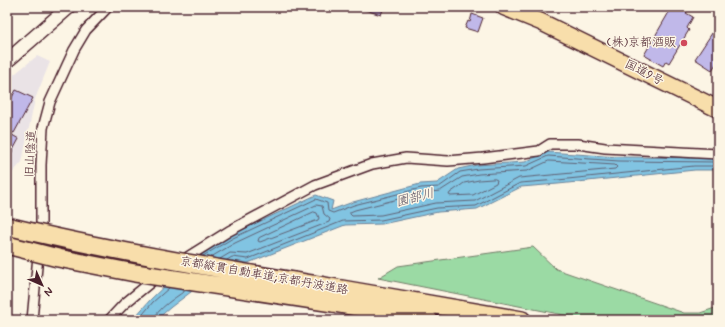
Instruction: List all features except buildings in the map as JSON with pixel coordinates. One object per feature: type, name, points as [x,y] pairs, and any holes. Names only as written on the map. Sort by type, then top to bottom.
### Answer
[{"type":"highway","name":"国道9号","points":[[504,7],[547,25],[718,109]]},
{"type":"highway","name":"京都縦貫自動車道;京都丹波道路","points":[[7,226],[64,240],[332,295],[429,320]]},
{"type":"highway","name":"京都縦貫自動車道;京都丹波道路","points":[[7,245],[58,258],[135,273],[332,295],[522,320]]},
{"type":"main road","points":[[7,61],[69,7]]},
{"type":"street","name":"旧山陰道","points":[[32,320],[41,224],[41,165],[43,128],[50,102],[79,40],[86,30],[108,7]]},
{"type":"street","points":[[109,320],[129,300],[162,273],[228,231],[314,185],[372,164],[406,158],[448,161],[483,158],[539,151],[550,144],[578,144],[606,148],[718,154]]},
{"type":"shaded area","points":[[37,56],[50,62],[35,99],[22,162],[7,179],[7,80]]},
{"type":"green space","points":[[533,247],[556,269],[684,313],[700,313],[718,307],[718,320],[589,320],[378,278],[398,266]]},
{"type":"water","name":"園部川","points":[[547,152],[619,157],[718,158],[718,170],[695,170],[521,187],[477,209],[438,212],[382,224],[345,225],[248,263],[232,261],[156,320],[130,320],[135,317],[150,300],[197,255],[231,235],[316,195],[333,201],[331,210],[353,202],[420,184],[437,183],[458,169],[477,165],[525,162]]},
{"type":"place","name":"(株)京都酒販","points":[[684,43]]}]
